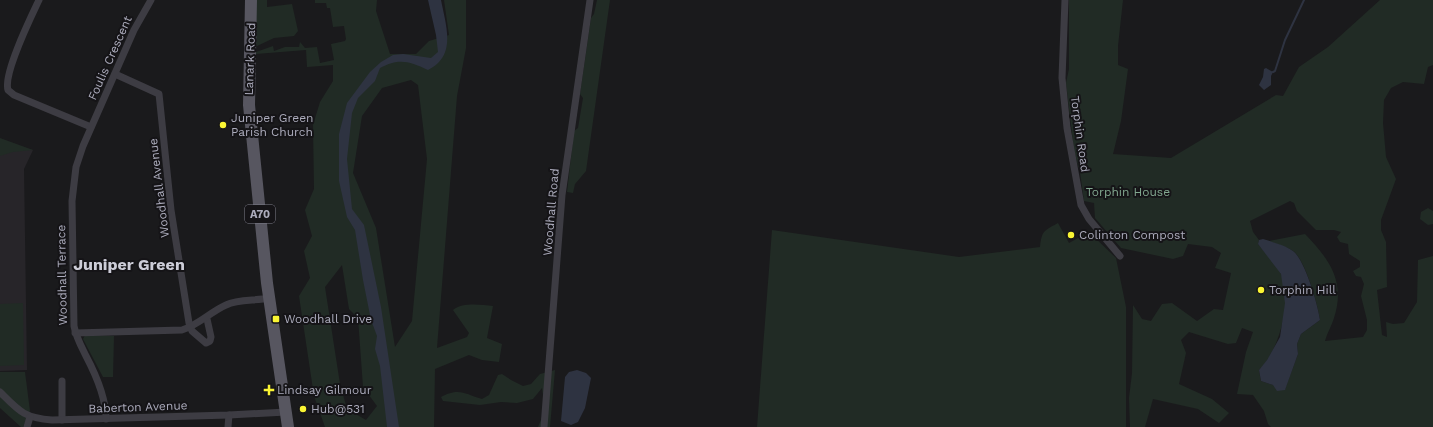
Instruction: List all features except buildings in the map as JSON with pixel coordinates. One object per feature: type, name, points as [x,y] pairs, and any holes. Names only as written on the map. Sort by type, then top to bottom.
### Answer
[{"type":"main road","name":"Lanark Road","points":[[251,0],[249,105],[269,298],[288,427]]},
{"type":"street","points":[[39,0],[13,63],[7,83],[8,90],[14,95],[91,127]]},
{"type":"street","name":"Foulis Crescent","points":[[91,127],[134,30],[150,0]]},
{"type":"street","name":"Woodhall Road","points":[[544,427],[562,195],[590,0]]},
{"type":"street","name":"Torphin Road","points":[[1065,0],[1062,78],[1067,128],[1081,205],[1089,219],[1120,256]]},
{"type":"street","name":"Woodhall Avenue","points":[[115,74],[157,92],[160,97],[171,210],[190,328]]},
{"type":"street","name":"Woodhall Terrace","points":[[91,127],[79,157],[72,190],[75,333],[96,376],[111,427]]},
{"type":"street","points":[[75,333],[182,330],[190,328],[206,319],[226,305],[269,298]]},
{"type":"street","points":[[190,328],[202,341],[208,342],[211,337],[206,319]]},
{"type":"street","points":[[62,381],[62,420]]},
{"type":"street","name":"Baberton Avenue","points":[[0,392],[15,407],[30,417],[62,420],[286,412]]},
{"type":"street","points":[[228,427],[229,415]]},
{"type":"street","points":[[27,427],[30,417]]},
{"type":"shaded area","points":[[0,142],[33,150],[24,169],[27,370],[0,371]]},
{"type":"green space","points":[[249,0],[267,0],[267,7],[292,4],[298,31],[294,36],[274,38],[257,46],[251,45]]},
{"type":"green space","points":[[315,0],[377,0],[376,11],[390,54],[416,54],[429,41],[449,35],[444,0],[466,0],[466,48],[457,96],[437,348],[467,337],[469,333],[453,310],[457,307],[467,305],[493,306],[487,338],[502,344],[499,362],[482,360],[469,355],[435,369],[434,427],[325,427],[314,396],[299,296],[310,278],[304,251],[312,236],[305,210],[314,189],[313,125],[320,102],[333,81],[333,65],[307,67],[306,50],[256,54],[256,52],[273,46],[274,51],[285,47],[299,47],[300,42],[305,48],[317,47],[320,63],[334,60],[331,44],[345,41],[344,26],[333,27],[330,8],[327,8],[326,3],[315,3]],"holes":[[[411,80],[418,85],[427,159],[412,321],[395,347],[376,228],[353,173],[362,116],[382,88]],[[342,265],[349,309],[358,318],[363,387],[377,406],[366,420],[347,409],[340,384],[325,287]]]},
{"type":"green space","points":[[597,0],[610,0],[586,171],[575,184],[573,193],[567,192],[574,131],[578,128],[583,98],[580,94],[591,18],[594,14]]},
{"type":"green space","name":"Torphin House","points":[[1069,0],[1123,0],[1118,46],[1118,65],[1128,69],[1121,121],[1113,154],[1171,158],[1276,95],[1283,96],[1299,67],[1328,47],[1380,0],[1433,0],[1433,65],[1428,67],[1424,84],[1403,82],[1391,88],[1384,100],[1383,123],[1386,157],[1396,179],[1381,220],[1381,230],[1386,242],[1387,287],[1377,290],[1382,335],[1387,337],[1386,322],[1393,324],[1404,323],[1417,302],[1418,260],[1433,256],[1433,427],[1271,427],[1268,424],[1264,411],[1253,395],[1237,394],[1246,352],[1253,332],[1242,328],[1236,343],[1228,344],[1189,332],[1181,340],[1186,353],[1179,384],[1212,399],[1229,413],[1219,423],[1198,409],[1153,399],[1145,427],[1130,427],[1129,398],[1132,373],[1133,305],[1142,319],[1151,321],[1162,304],[1172,303],[1197,321],[1214,309],[1223,310],[1231,273],[1215,268],[1221,253],[1212,247],[1188,244],[1183,256],[1173,259],[1121,248],[1095,218],[1094,203],[1084,201],[1080,172],[1074,151],[1066,83],[1069,69]],"holes":[[[1290,201],[1294,203],[1297,211],[1316,230],[1334,230],[1341,232],[1337,237],[1340,242],[1348,244],[1349,254],[1360,261],[1360,267],[1353,271],[1356,276],[1361,277],[1364,284],[1361,296],[1367,320],[1367,330],[1363,337],[1325,341],[1334,318],[1338,293],[1333,272],[1328,262],[1314,243],[1305,234],[1269,241],[1290,249],[1298,256],[1310,283],[1317,304],[1320,320],[1301,334],[1297,344],[1298,354],[1285,389],[1261,381],[1259,370],[1273,351],[1278,338],[1285,311],[1285,297],[1281,274],[1274,262],[1258,244],[1259,240],[1253,232],[1250,221]]]},
{"type":"green space","points":[[0,138],[33,150],[13,152],[0,156]]},
{"type":"green space","points":[[1428,208],[1433,211],[1433,224],[1428,225],[1420,219],[1421,212]]},
{"type":"green space","points":[[1058,223],[1069,243],[1089,232],[1116,258],[1126,307],[1126,427],[757,427],[772,230],[959,257],[1040,247],[1044,232]]},
{"type":"green space","points":[[23,303],[24,365],[0,366],[0,304]]},
{"type":"green space","points":[[85,335],[114,336],[113,377],[103,377],[83,339]]},
{"type":"green space","points":[[555,370],[550,427],[538,427],[545,410],[542,388],[533,399],[517,403],[501,402],[480,405],[443,401],[441,397],[453,392],[462,392],[482,399],[489,395],[498,375],[502,374],[523,386],[531,384],[540,374]]},
{"type":"green space","points":[[0,372],[25,372],[30,411],[23,427],[21,427],[0,408]]},
{"type":"water","points":[[428,0],[441,0],[447,30],[446,49],[443,57],[437,64],[428,70],[415,64],[404,62],[393,63],[380,68],[375,81],[358,98],[352,113],[347,159],[352,209],[364,225],[381,307],[399,427],[387,427],[380,366],[375,349],[377,336],[371,320],[355,230],[347,217],[339,181],[339,134],[347,103],[370,72],[381,62],[393,55],[403,54],[431,58],[438,52],[436,35]]},
{"type":"water","points":[[1266,68],[1273,72],[1271,76],[1271,85],[1264,90],[1259,85],[1263,77],[1264,69]]},
{"type":"water","points":[[1263,239],[1286,247],[1298,256],[1310,283],[1317,304],[1320,320],[1301,334],[1297,344],[1298,354],[1285,390],[1277,391],[1273,385],[1261,381],[1259,370],[1267,360],[1280,337],[1285,303],[1281,274],[1258,244],[1259,240]]},
{"type":"water","points":[[577,370],[586,373],[591,378],[585,408],[578,422],[571,425],[561,421],[565,377],[569,372]]},
{"type":"waterway","points":[[1273,72],[1275,71],[1285,40],[1304,0]]},
{"type":"place","name":"Juniper Green Parish Church","points":[[223,125]]},
{"type":"place","name":"Colinton Compost","points":[[1071,235]]},
{"type":"place","name":"Torphin Hill","points":[[1261,290]]},
{"type":"place","name":"Woodhall Drive","points":[[276,319]]},
{"type":"place","name":"Lindsay Gilmour","points":[[269,390]]},
{"type":"place","name":"Hub@531","points":[[303,409]]},
{"type":"district","name":"Juniper Green","points":[[129,264]]}]
